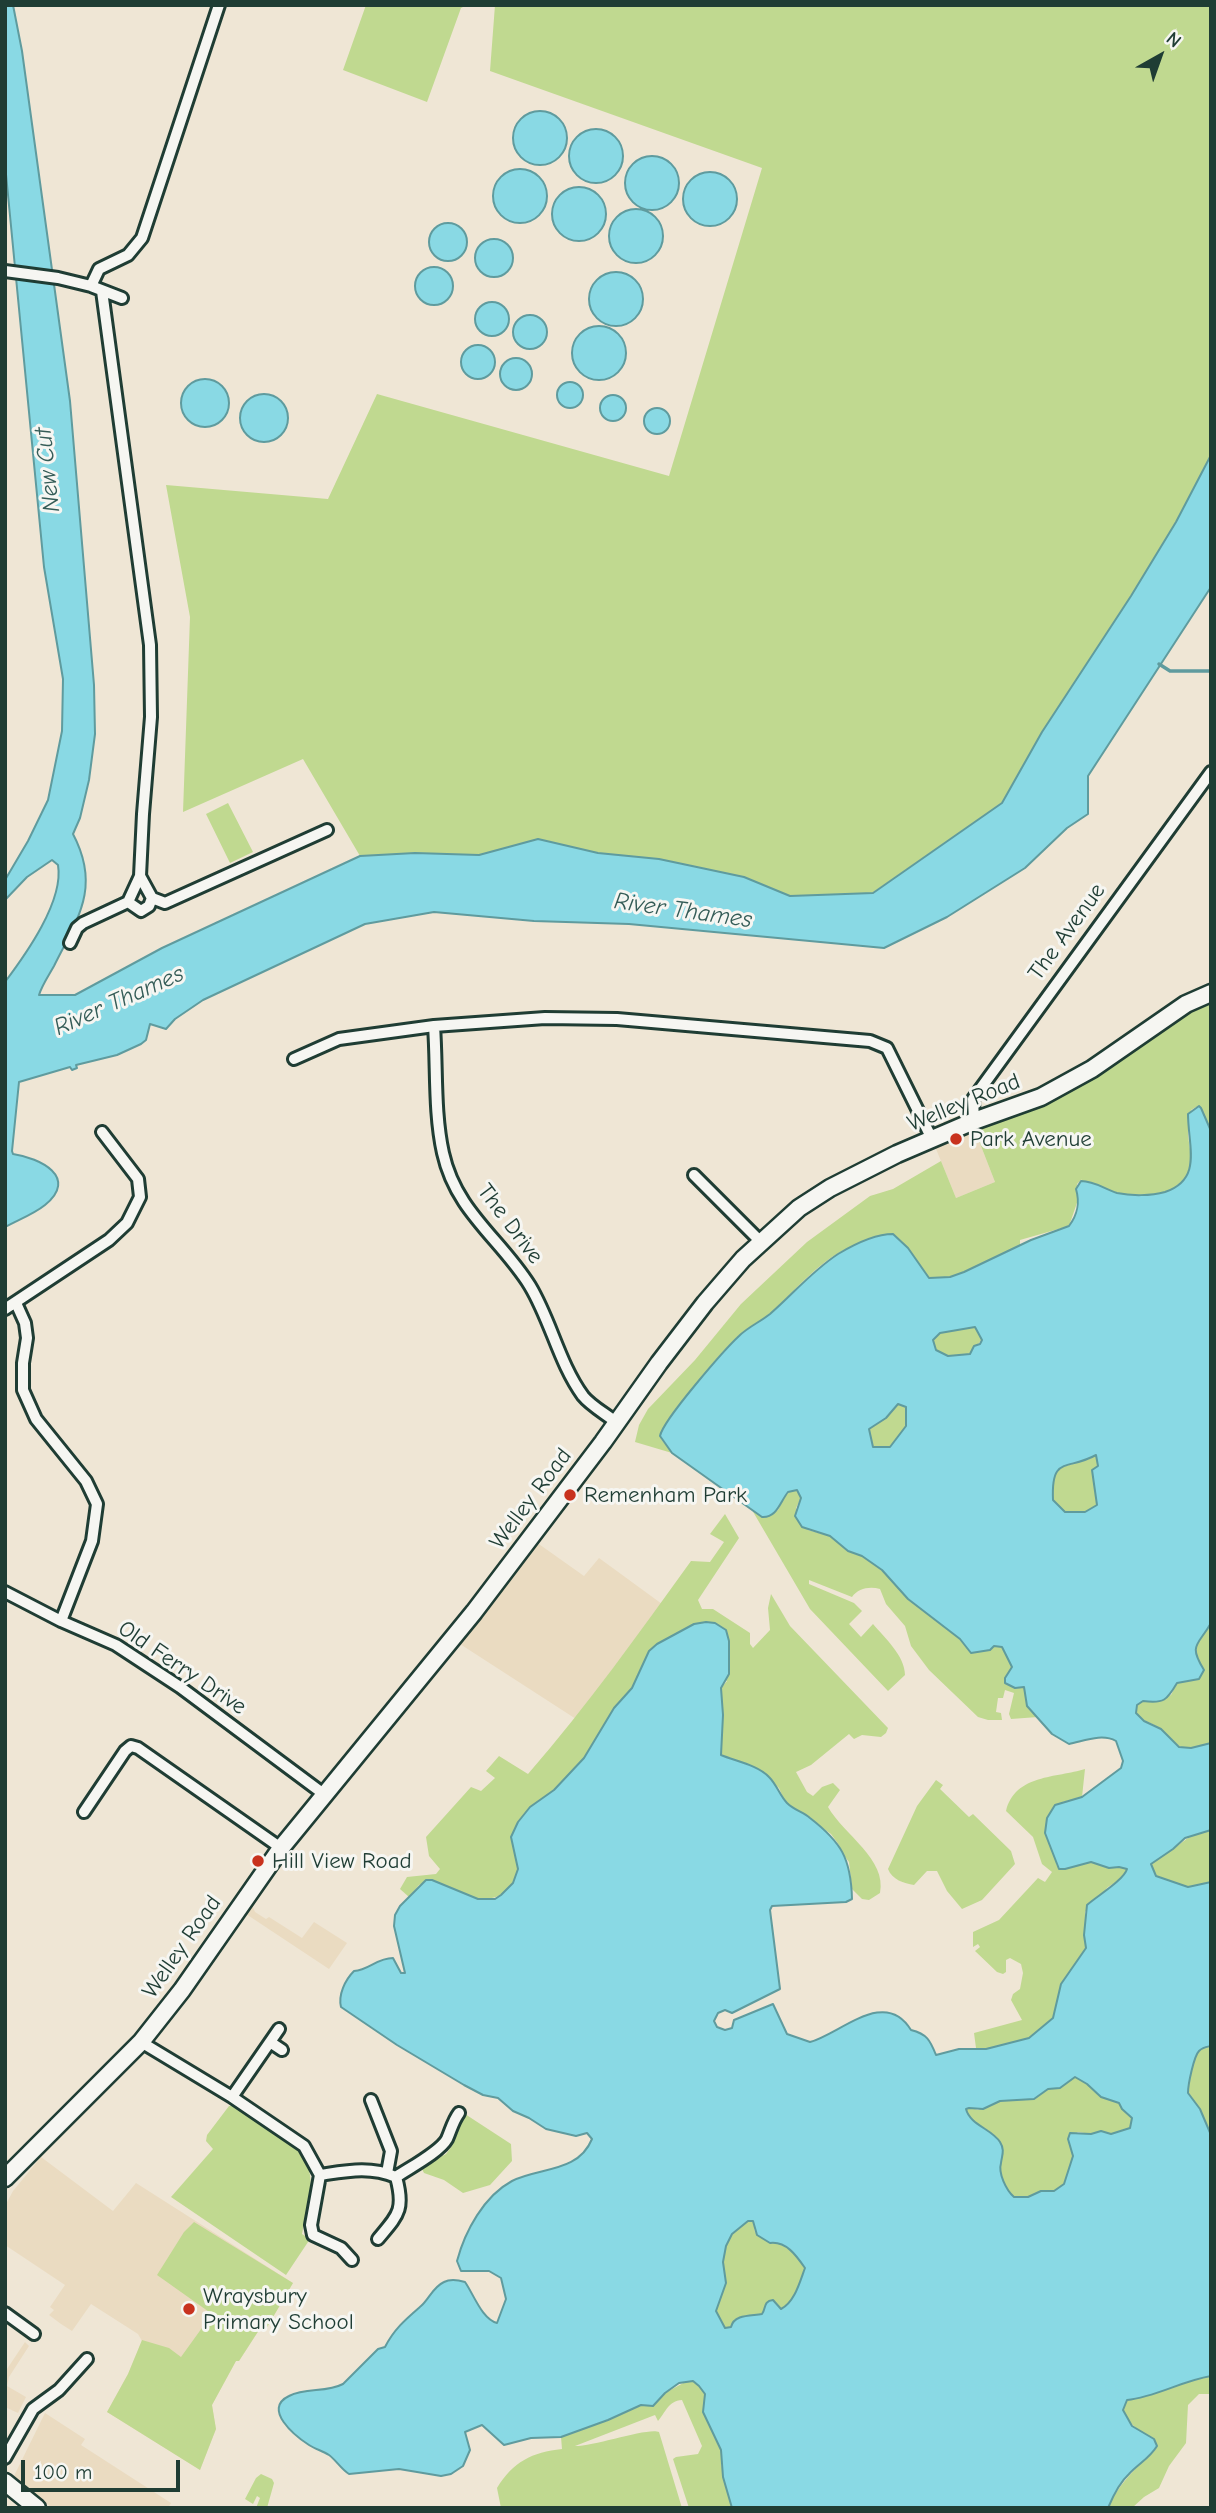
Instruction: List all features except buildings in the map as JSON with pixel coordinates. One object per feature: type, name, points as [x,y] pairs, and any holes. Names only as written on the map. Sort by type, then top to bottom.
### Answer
[{"type":"main road","name":"Welley Road","points":[[5,2178],[142,2042],[281,1848],[474,1612],[705,1303],[743,1259],[799,1208],[830,1188],[932,1139],[1041,1097],[1092,1069],[1186,1004],[1211,993]]},
{"type":"main road","points":[[5,2482],[37,2508]]},
{"type":"street","points":[[91,286],[99,269],[128,255],[142,238],[219,5]]},
{"type":"street","points":[[6,271],[58,278],[91,286],[122,298]]},
{"type":"street","points":[[70,943],[77,928],[83,923],[128,901],[140,876],[152,717],[150,645],[102,291]]},
{"type":"street","name":"The Avenue","points":[[974,1121],[973,1099],[1211,772]]},
{"type":"street","points":[[140,876],[152,898],[165,903],[327,830]]},
{"type":"street","points":[[128,901],[141,911],[149,906],[152,898]]},
{"type":"street","points":[[295,1059],[339,1039],[434,1026],[545,1018],[617,1019],[870,1041],[887,1048],[932,1139]]},
{"type":"street","name":"The Drive","points":[[434,1026],[443,1154],[466,1207],[529,1284],[569,1373],[585,1398],[617,1423]]},
{"type":"street","points":[[5,1310],[109,1240],[127,1223],[140,1197],[138,1179],[102,1132]]},
{"type":"street","points":[[694,1175],[761,1242]]},
{"type":"street","points":[[16,1303],[25,1322],[27,1338],[23,1390],[36,1419],[86,1481],[97,1504],[92,1541],[61,1621]]},
{"type":"street","name":"Old Ferry Drive","points":[[5,1592],[116,1645],[180,1687],[325,1795]]},
{"type":"street","points":[[84,1812],[131,1746],[138,1748],[281,1848]]},
{"type":"street","points":[[232,2097],[279,2029]]},
{"type":"street","points":[[142,2042],[232,2097],[304,2146],[320,2175],[311,2225],[313,2235],[341,2248],[352,2260]]},
{"type":"street","points":[[270,2042],[282,2050]]},
{"type":"street","points":[[371,2100],[391,2151],[391,2175],[400,2190],[399,2213],[378,2239]]},
{"type":"street","points":[[320,2175],[358,2169],[391,2175],[438,2149],[446,2140],[450,2125],[458,2113]]},
{"type":"street","points":[[5,2313],[34,2334]]},
{"type":"street","points":[[5,2458],[33,2409],[59,2390],[87,2359]]},
{"type":"shaded area","points":[[972,1123],[995,1182],[956,1198],[932,1139]]},
{"type":"shaded area","points":[[536,1542],[584,1576],[599,1558],[662,1604],[576,1719],[460,1644]]},
{"type":"shaded area","points":[[252,1905],[255,1912],[266,1919],[269,1917],[302,1938],[314,1922],[347,1943],[329,1969],[246,1914]]},
{"type":"shaded area","name":"Wraysbury Primary School","points":[[41,2157],[113,2211],[136,2183],[293,2283],[266,2329],[261,2327],[239,2361],[236,2361],[212,2405],[216,2429],[200,2470],[107,2412],[142,2341],[138,2334],[91,2304],[72,2331],[61,2324],[49,2315],[54,2310],[50,2307],[65,2285],[5,2245],[5,2206],[13,2191]]},
{"type":"shaded area","points":[[25,2342],[29,2346],[9,2377],[7,2386],[26,2397],[18,2413],[5,2407],[5,2372]]},
{"type":"shaded area","points":[[45,2413],[85,2439],[81,2445],[171,2503],[168,2508],[52,2508],[13,2478]]},
{"type":"green space","points":[[366,5],[467,5],[461,8],[427,102],[343,70]]},
{"type":"green space","points":[[495,5],[1211,5],[1211,455],[1176,522],[1042,732],[1001,804],[872,893],[790,896],[744,877],[659,859],[598,853],[538,839],[479,855],[415,853],[360,856],[303,759],[183,812],[190,617],[166,485],[328,499],[377,394],[669,476],[762,168],[490,71]]},
{"type":"green space","points":[[228,803],[253,852],[230,863],[206,814]]},
{"type":"green space","points":[[1211,993],[1211,1131],[1201,1108],[1191,1110],[1188,1132],[1191,1165],[1182,1184],[1173,1190],[1139,1196],[1112,1192],[1091,1182],[1081,1181],[1082,1179],[1077,1184],[1079,1197],[1069,1226],[1020,1240],[1020,1245],[950,1277],[929,1278],[908,1248],[866,1244],[843,1250],[821,1265],[772,1312],[742,1333],[708,1369],[661,1439],[672,1453],[635,1442],[639,1425],[648,1409],[695,1360],[741,1304],[807,1242],[870,1196],[893,1189],[941,1161],[956,1198],[995,1182],[972,1123],[1041,1097]]},
{"type":"green space","points":[[975,1327],[982,1339],[970,1355],[948,1356],[936,1350],[933,1340],[940,1333]]},
{"type":"green space","points":[[898,1404],[906,1407],[906,1426],[890,1447],[873,1447],[869,1429],[886,1418]]},
{"type":"green space","points":[[1096,1455],[1098,1467],[1092,1470],[1097,1505],[1085,1512],[1065,1512],[1053,1500],[1052,1480],[1059,1468]]},
{"type":"green space","points":[[793,1489],[797,1490],[801,1498],[796,1508],[808,1530],[830,1536],[848,1551],[862,1556],[882,1570],[908,1599],[960,1639],[971,1653],[994,1646],[1002,1647],[1012,1667],[1005,1678],[1018,1688],[1024,1687],[1027,1706],[1038,1717],[1011,1719],[1009,1714],[1014,1693],[1005,1690],[1003,1698],[998,1698],[996,1712],[1001,1713],[1002,1720],[978,1717],[929,1670],[911,1646],[905,1626],[886,1604],[880,1589],[864,1588],[852,1597],[809,1580],[809,1584],[854,1603],[862,1611],[849,1624],[861,1637],[873,1624],[894,1648],[902,1661],[905,1675],[888,1691],[810,1609],[752,1510],[762,1517],[778,1510],[785,1496]]},
{"type":"green space","points":[[725,1514],[739,1538],[698,1600],[702,1609],[713,1609],[750,1633],[750,1644],[753,1648],[770,1630],[768,1608],[771,1594],[790,1626],[888,1728],[881,1737],[862,1735],[854,1739],[849,1734],[811,1765],[796,1772],[807,1792],[813,1796],[822,1787],[833,1783],[840,1790],[828,1807],[871,1858],[877,1869],[880,1893],[869,1900],[862,1899],[852,1889],[849,1862],[831,1834],[785,1802],[779,1788],[758,1769],[721,1755],[721,1688],[727,1681],[649,1651],[632,1688],[614,1708],[584,1758],[554,1790],[530,1807],[511,1837],[518,1870],[509,1888],[498,1896],[478,1899],[467,1897],[432,1880],[419,1885],[409,1897],[400,1889],[407,1877],[436,1874],[440,1869],[429,1856],[426,1837],[471,1787],[481,1791],[495,1778],[486,1771],[499,1756],[528,1774],[592,1695],[691,1561],[710,1562],[724,1542],[710,1534]]},
{"type":"green space","points":[[1211,1623],[1211,1743],[1183,1748],[1159,1728],[1138,1716],[1137,1705],[1143,1701],[1153,1702],[1171,1695],[1177,1683],[1204,1670],[1196,1650]]},
{"type":"green space","points":[[1085,1769],[1082,1797],[1063,1802],[1047,1839],[1057,1866],[1065,1869],[1091,1862],[1109,1868],[1126,1867],[1127,1873],[1108,1887],[1085,1912],[1086,1948],[1061,1984],[1053,2018],[1029,2038],[986,2049],[976,2048],[974,2033],[1022,2020],[1011,2000],[1013,1994],[1020,1989],[1023,1973],[1021,1964],[1010,1958],[1006,1960],[1006,1972],[997,1972],[975,1951],[980,1947],[978,1944],[973,1947],[973,1932],[999,1920],[1038,1878],[1045,1882],[1052,1872],[1042,1864],[1033,1837],[1006,1811],[1018,1790],[1028,1784]]},
{"type":"green space","points":[[936,1780],[943,1785],[940,1789],[969,1817],[973,1814],[1011,1851],[1015,1864],[982,1900],[962,1909],[947,1891],[937,1871],[927,1871],[914,1885],[895,1878],[888,1869],[917,1806]]},
{"type":"green space","points":[[1211,1830],[1211,1882],[1188,1887],[1156,1876],[1151,1863],[1153,1861],[1192,1836]]},
{"type":"green space","points":[[1211,2046],[1211,2135],[1200,2109],[1188,2093],[1197,2054]]},
{"type":"green space","points":[[1075,2077],[1101,2097],[1119,2103],[1132,2118],[1130,2128],[1111,2134],[1101,2131],[1091,2134],[1078,2132],[1068,2139],[1073,2156],[1064,2184],[1054,2191],[1014,2197],[1002,2177],[1000,2167],[1003,2150],[1000,2142],[972,2119],[966,2109],[969,2107],[978,2110],[1000,2101],[1034,2099],[1048,2089],[1060,2088]]},
{"type":"green space","points":[[235,2105],[300,2151],[309,2170],[309,2202],[302,2234],[310,2239],[286,2275],[171,2197],[213,2149],[206,2141],[207,2135],[229,2106]]},
{"type":"green space","points":[[465,2114],[511,2144],[512,2161],[490,2185],[463,2193],[444,2180],[424,2173],[421,2167],[446,2154]]},
{"type":"green space","points":[[748,2221],[753,2221],[755,2232],[770,2243],[781,2244],[790,2250],[805,2268],[796,2291],[786,2306],[781,2309],[773,2300],[762,2314],[737,2318],[731,2327],[725,2328],[715,2311],[726,2283],[723,2262],[726,2246],[732,2234]]},
{"type":"green space","points":[[194,2222],[293,2283],[266,2329],[261,2327],[239,2361],[236,2361],[212,2405],[216,2429],[200,2470],[107,2412],[128,2374],[142,2340],[169,2348],[181,2357],[212,2314],[157,2275],[184,2232]]},
{"type":"green space","points":[[1211,2376],[1211,2394],[1199,2394],[1188,2405],[1186,2443],[1169,2466],[1159,2488],[1132,2508],[1108,2508],[1123,2483],[1156,2449],[1154,2439],[1127,2418],[1123,2407],[1127,2400],[1149,2396]]},
{"type":"green space","points":[[687,2381],[694,2381],[705,2394],[704,2412],[721,2450],[721,2464],[732,2508],[689,2508],[673,2459],[698,2454],[702,2446],[682,2400],[670,2405],[658,2421],[655,2415],[575,2446],[644,2432],[659,2432],[682,2508],[501,2508],[497,2488],[510,2471],[524,2460],[562,2449],[561,2437],[608,2420],[641,2404],[653,2406],[665,2393]]},
{"type":"green space","points":[[261,2474],[272,2479],[274,2483],[267,2508],[256,2508],[260,2498],[257,2496],[253,2504],[245,2499]]},
{"type":"water","points":[[5,5],[13,5],[22,51],[70,401],[94,685],[95,734],[89,780],[80,818],[73,834],[81,853],[86,886],[78,917],[39,995],[75,995],[162,948],[360,856],[415,853],[479,855],[538,839],[598,853],[659,859],[744,877],[790,896],[873,893],[1002,803],[1042,732],[1176,522],[1211,455],[1211,587],[1088,776],[1088,814],[1067,828],[1025,868],[947,917],[884,948],[629,924],[534,921],[434,912],[365,924],[203,1000],[175,1019],[166,1029],[150,1024],[146,1040],[117,1055],[76,1065],[77,1068],[72,1070],[70,1067],[19,1082],[13,1154],[34,1160],[52,1170],[58,1186],[45,1205],[5,1227],[5,982],[42,926],[55,895],[58,865],[52,860],[27,877],[5,900],[5,880],[48,800],[62,731],[63,679],[44,567],[5,164]]},
{"type":"water","points":[[540,111],[559,119],[567,138],[559,157],[540,165],[521,157],[513,138],[521,119]]},
{"type":"water","points":[[596,129],[615,137],[623,156],[615,175],[596,183],[577,175],[569,156],[577,137]]},
{"type":"water","points":[[652,156],[671,164],[679,183],[671,202],[652,210],[633,202],[625,183],[633,164]]},
{"type":"water","points":[[520,169],[539,177],[547,196],[539,215],[520,223],[501,215],[493,196],[501,177]]},
{"type":"water","points":[[710,172],[729,180],[737,199],[729,218],[710,226],[691,218],[683,199],[691,180]]},
{"type":"water","points":[[579,187],[598,195],[606,214],[598,233],[579,241],[560,233],[552,214],[560,195]]},
{"type":"water","points":[[636,209],[655,217],[663,236],[655,255],[636,263],[617,255],[609,236],[617,217]]},
{"type":"water","points":[[448,223],[461,229],[467,242],[461,255],[448,261],[435,255],[429,242],[435,229]]},
{"type":"water","points":[[494,239],[507,245],[513,258],[507,271],[494,277],[481,271],[475,258],[481,245]]},
{"type":"water","points":[[434,267],[447,273],[453,286],[447,299],[434,305],[421,299],[415,286],[421,273]]},
{"type":"water","points":[[616,272],[635,280],[643,299],[635,318],[616,326],[597,318],[589,299],[597,280]]},
{"type":"water","points":[[492,302],[504,307],[509,319],[504,331],[492,336],[480,331],[475,319],[480,307]]},
{"type":"water","points":[[530,315],[542,320],[547,332],[542,344],[530,349],[518,344],[513,332],[518,320]]},
{"type":"water","points":[[599,326],[618,334],[626,353],[618,372],[599,380],[580,372],[572,353],[580,334]]},
{"type":"water","points":[[478,345],[490,350],[495,362],[490,374],[478,379],[466,374],[461,362],[466,350]]},
{"type":"water","points":[[516,358],[528,362],[532,374],[528,386],[516,390],[504,386],[500,374],[504,362]]},
{"type":"water","points":[[205,379],[222,386],[229,403],[222,420],[205,427],[188,420],[181,403],[188,386]]},
{"type":"water","points":[[570,382],[579,386],[583,395],[579,404],[570,408],[561,404],[557,395],[561,386]]},
{"type":"water","points":[[264,394],[281,401],[288,418],[281,435],[264,442],[247,435],[240,418],[247,401]]},
{"type":"water","points":[[613,395],[622,399],[626,408],[622,417],[613,421],[604,417],[600,408],[604,399]]},
{"type":"water","points":[[657,408],[666,412],[670,421],[666,430],[657,434],[648,430],[644,421],[648,412]]},
{"type":"water","points":[[1199,1106],[1211,1131],[1211,1623],[1197,1645],[1197,1655],[1204,1670],[1199,1679],[1177,1683],[1164,1700],[1143,1701],[1137,1705],[1136,1713],[1144,1721],[1161,1729],[1179,1747],[1191,1748],[1211,1743],[1211,1830],[1185,1838],[1151,1864],[1156,1876],[1188,1887],[1211,1882],[1211,2046],[1197,2054],[1188,2093],[1200,2109],[1211,2135],[1211,2376],[1127,2400],[1123,2410],[1132,2426],[1154,2439],[1157,2446],[1122,2481],[1108,2508],[732,2508],[723,2477],[721,2450],[703,2412],[705,2394],[693,2381],[679,2383],[653,2406],[641,2405],[561,2437],[531,2438],[504,2445],[482,2425],[465,2432],[470,2450],[463,2466],[451,2474],[441,2476],[399,2469],[349,2474],[329,2455],[309,2445],[289,2429],[280,2415],[282,2401],[296,2393],[343,2384],[378,2349],[385,2347],[401,2325],[446,2281],[465,2282],[483,2312],[497,2323],[506,2299],[501,2278],[489,2271],[461,2271],[457,2261],[471,2226],[484,2205],[502,2188],[523,2177],[568,2164],[586,2150],[592,2139],[587,2133],[576,2136],[546,2129],[513,2111],[498,2098],[483,2095],[397,2045],[341,2007],[343,1988],[354,1971],[387,1959],[393,1958],[401,1973],[405,1973],[394,1926],[395,1915],[400,1906],[426,1880],[478,1899],[495,1899],[513,1883],[518,1869],[511,1837],[518,1822],[530,1807],[554,1790],[584,1758],[614,1708],[632,1688],[649,1651],[657,1644],[694,1624],[715,1623],[726,1630],[729,1641],[729,1674],[721,1688],[721,1755],[753,1766],[769,1777],[787,1803],[810,1818],[837,1843],[849,1872],[852,1899],[846,1902],[772,1906],[770,1910],[780,1989],[732,2013],[725,2010],[718,2013],[714,2021],[717,2027],[725,2030],[732,2028],[734,2020],[773,2004],[787,2034],[810,2042],[862,2017],[888,2013],[900,2018],[911,2030],[921,2033],[930,2042],[936,2055],[959,2049],[986,2049],[1029,2038],[1053,2018],[1061,1984],[1086,1948],[1084,1935],[1087,1905],[1116,1883],[1127,1869],[1109,1868],[1091,1862],[1059,1869],[1045,1833],[1047,1818],[1055,1805],[1082,1797],[1121,1768],[1123,1761],[1116,1741],[1099,1738],[1069,1744],[1052,1734],[1027,1706],[1024,1687],[1015,1688],[1005,1683],[1012,1667],[1002,1647],[994,1646],[990,1650],[971,1653],[960,1639],[908,1599],[882,1570],[862,1556],[848,1551],[830,1536],[802,1527],[795,1516],[801,1498],[797,1490],[788,1492],[771,1515],[762,1517],[672,1453],[660,1436],[682,1401],[731,1344],[770,1314],[811,1275],[838,1254],[872,1238],[893,1234],[908,1248],[929,1278],[950,1277],[1031,1240],[1069,1226],[1076,1213],[1076,1189],[1081,1181],[1123,1194],[1147,1195],[1165,1192],[1185,1179],[1189,1170],[1191,1149],[1188,1114]],"holes":[[[975,1327],[982,1340],[974,1346],[970,1354],[948,1356],[936,1350],[933,1340],[940,1333]],[[898,1404],[906,1407],[906,1426],[890,1447],[873,1447],[869,1429],[886,1418]],[[1096,1455],[1098,1466],[1092,1470],[1097,1505],[1085,1512],[1065,1512],[1053,1500],[1055,1476],[1063,1467]],[[1075,2077],[1101,2097],[1119,2103],[1132,2118],[1130,2128],[1111,2134],[1101,2131],[1091,2134],[1070,2133],[1068,2139],[1073,2156],[1064,2184],[1054,2191],[1014,2197],[1002,2176],[1000,2167],[1003,2150],[1000,2142],[976,2123],[966,2109],[983,2109],[1000,2101],[1034,2099],[1048,2089],[1060,2088]],[[748,2221],[753,2221],[757,2235],[790,2250],[805,2268],[796,2291],[786,2306],[781,2309],[773,2300],[770,2301],[762,2314],[739,2318],[731,2327],[725,2328],[716,2311],[726,2283],[723,2262],[732,2234]]]},
{"type":"waterway","points":[[1159,664],[1170,671],[1211,671]]},
{"type":"place","name":"Park Avenue","points":[[956,1139]]},
{"type":"place","name":"Remenham Park","points":[[570,1495]]},
{"type":"place","name":"Hill View Road","points":[[258,1861]]},
{"type":"place","name":"Wraysbury Primary School","points":[[189,2309]]},
{"type":"water label","name":"New Cut","points":[[48,470]]},
{"type":"water label","name":"River Thames","points":[[683,911]]},
{"type":"water label","name":"River Thames","points":[[119,1001]]}]
